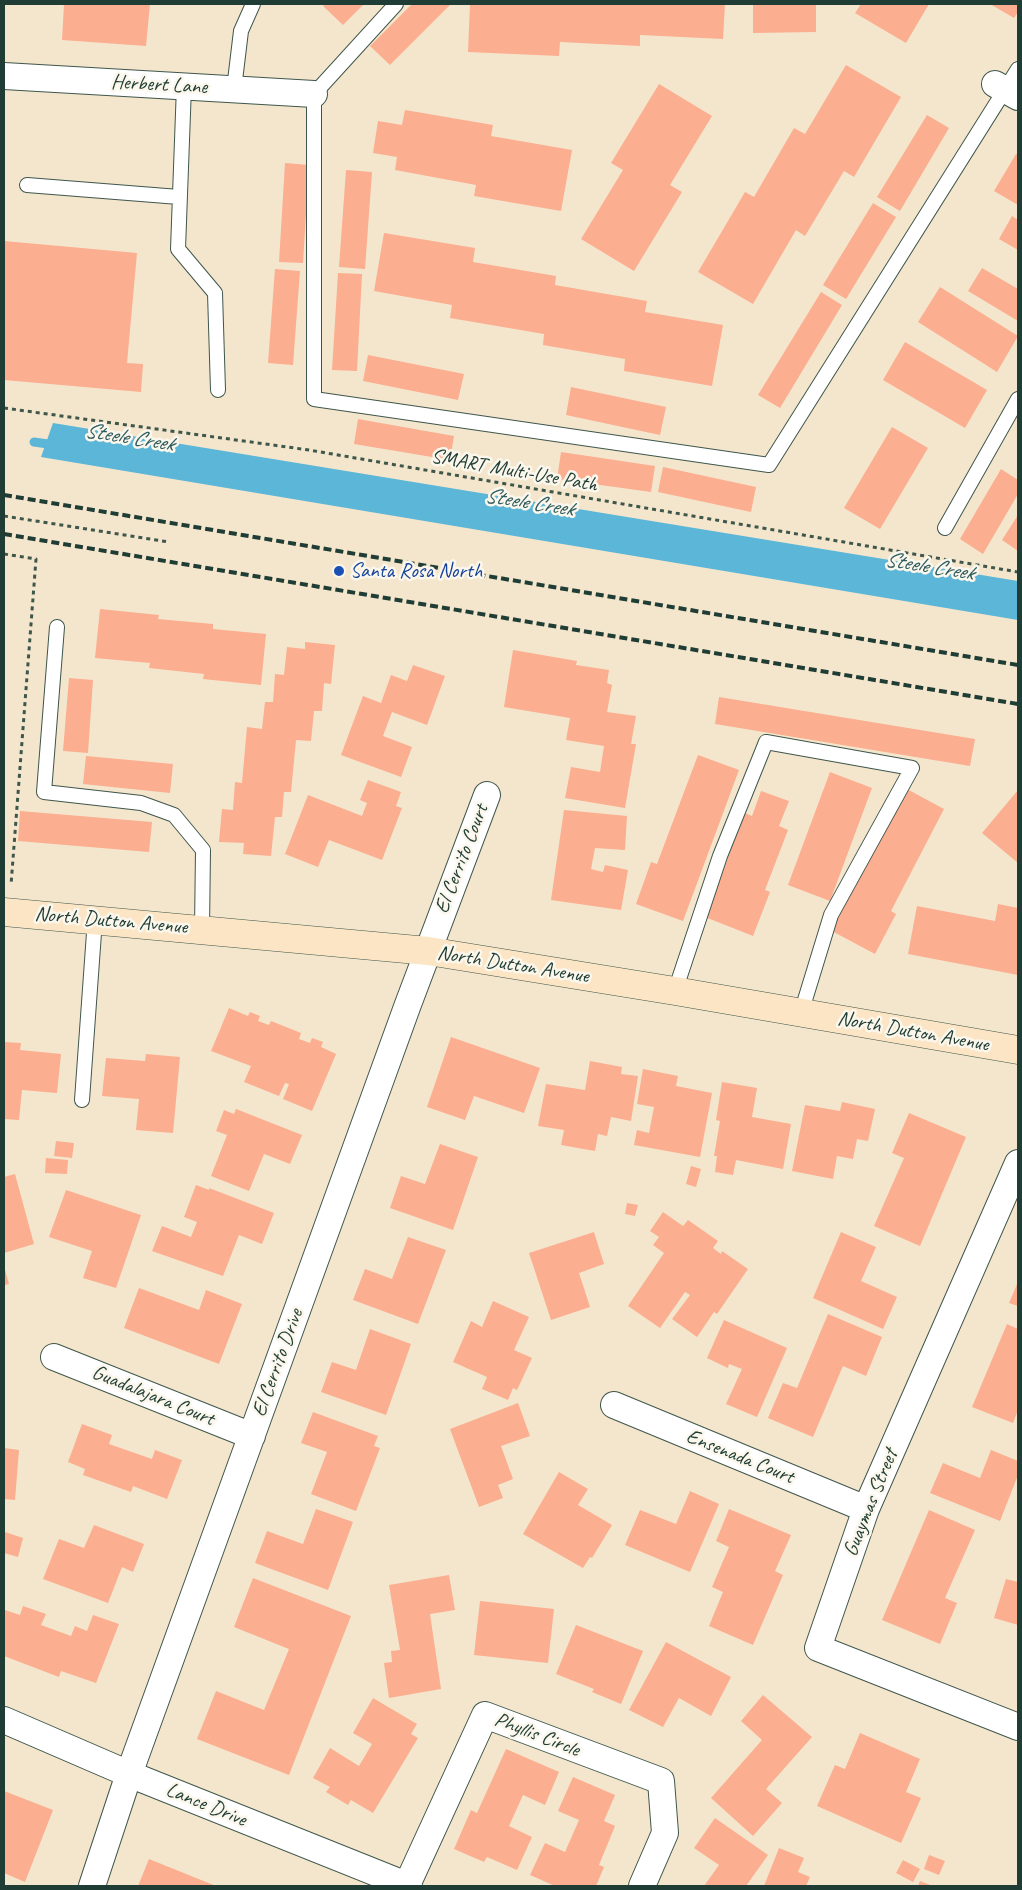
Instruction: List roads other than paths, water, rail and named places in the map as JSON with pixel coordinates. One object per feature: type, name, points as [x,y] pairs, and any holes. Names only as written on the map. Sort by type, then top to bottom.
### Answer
[{"type":"main road","name":"North Dutton Avenue","points":[[6,912],[428,951],[1018,1050]]},
{"type":"street","name":"Herbert Lane","points":[[4,76],[314,94]]},
{"type":"street","name":"El Cerrito Court","points":[[428,951],[487,795]]},
{"type":"street","name":"El Cerrito Drive","points":[[92,1886],[129,1774],[428,951]]},
{"type":"street","name":"Guaymas Street","points":[[1018,1163],[866,1509],[818,1648],[1018,1727]]},
{"type":"street","name":"Guadalajara Court","points":[[54,1357],[252,1436]]},
{"type":"street","name":"Ensenada Court","points":[[614,1405],[866,1509]]},
{"type":"street","name":"Phyllis Circle","points":[[408,1886],[485,1715],[661,1781],[665,1833],[642,1886]]},
{"type":"street","name":"Lance Drive","points":[[4,1720],[129,1774],[408,1886]]},
{"type":"lane","points":[[234,89],[241,31],[253,4]]},
{"type":"lane","points":[[396,4],[314,94],[314,399],[769,465],[1009,85]]},
{"type":"lane","points":[[184,86],[178,197],[178,249],[215,293],[218,390]]},
{"type":"lane","points":[[27,185],[178,197]]},
{"type":"lane","points":[[945,528],[1018,399]]},
{"type":"lane","points":[[57,627],[44,792],[141,803],[174,815],[202,850],[202,929]]},
{"type":"lane","points":[[675,991],[720,856],[766,742],[912,768],[831,915],[801,1013]]},
{"type":"lane","points":[[82,1100],[95,919]]},
{"type":"water","points":[[53,423],[1018,581],[1018,620],[41,457]]},
{"type":"waterway","name":"Steele Creek","points":[[34,442],[55,445]]},
{"type":"railway","points":[[4,495],[1018,665]]},
{"type":"railway","points":[[4,534],[1018,704]]},
{"type":"place","name":"Santa Rosa North","points":[[339,571]]}]
